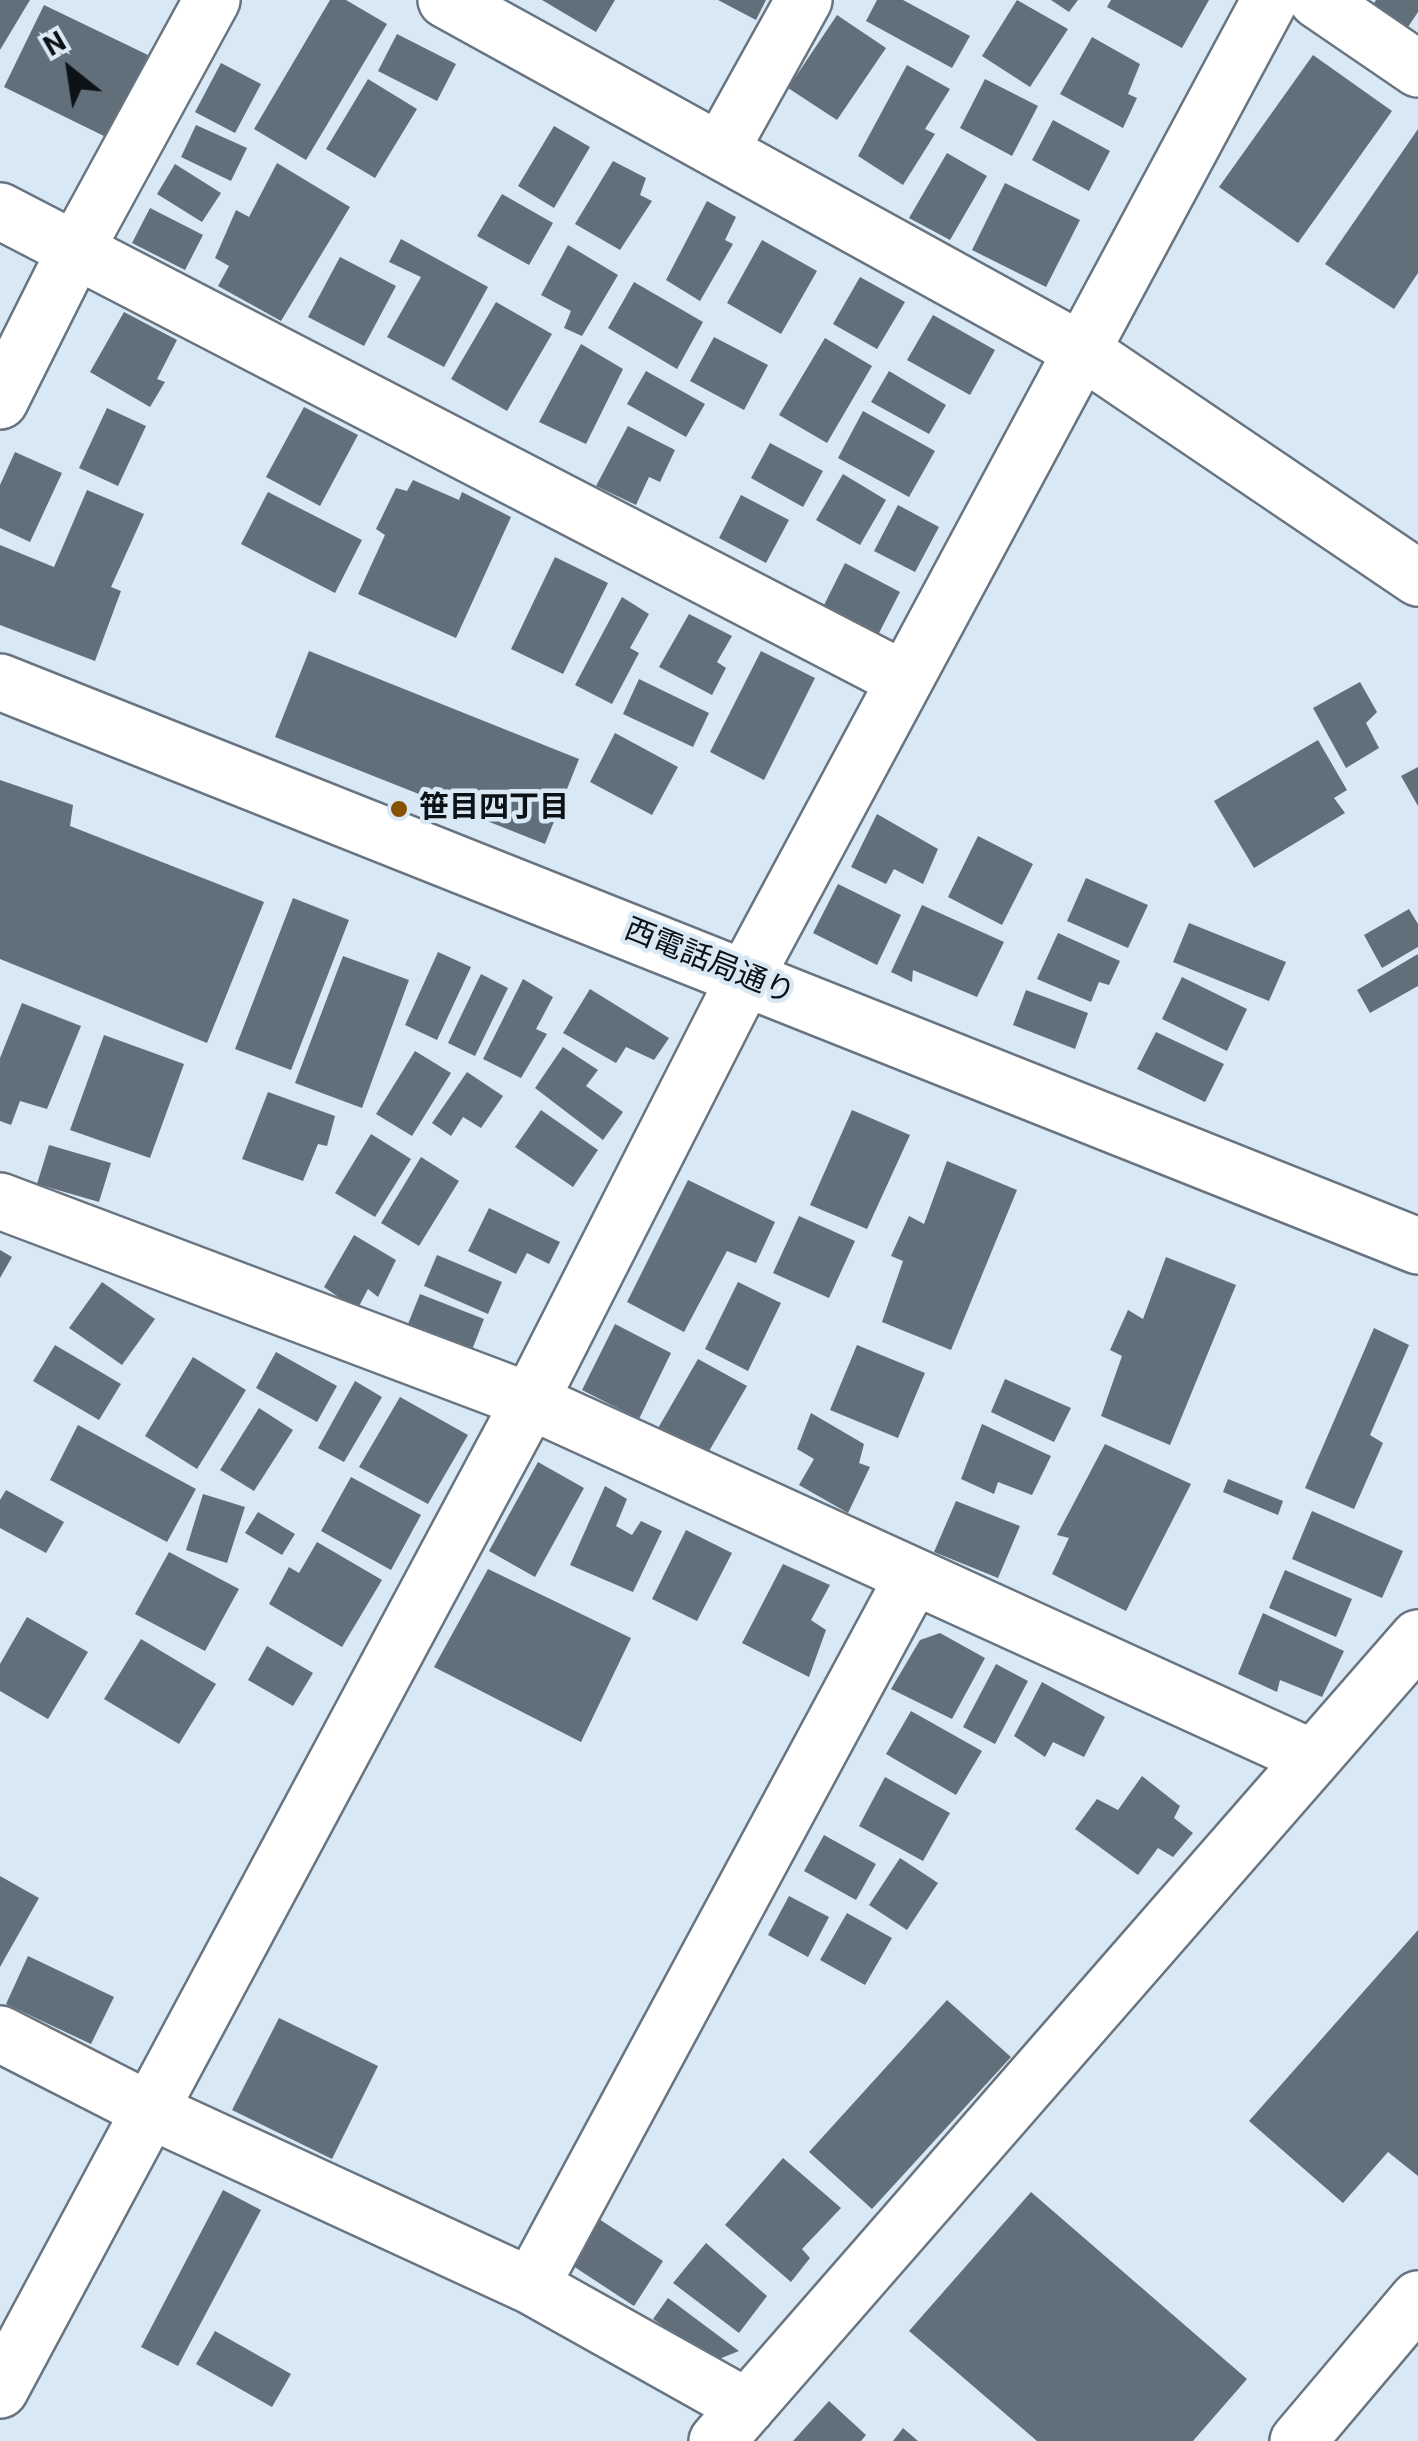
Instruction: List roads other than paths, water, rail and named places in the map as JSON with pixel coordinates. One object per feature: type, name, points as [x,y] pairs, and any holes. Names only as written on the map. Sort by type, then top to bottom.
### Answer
[{"type":"street","points":[[0,401],[74,251],[212,0]]},
{"type":"street","points":[[446,0],[1084,352],[1418,578]]},
{"type":"street","points":[[720,151],[804,0]]},
{"type":"street","points":[[0,2390],[530,1401],[746,978],[1270,0]]},
{"type":"street","points":[[1317,0],[1418,69]]},
{"type":"street","points":[[0,211],[905,680]]},
{"type":"street","name":"西電話局通り","points":[[0,682],[1418,1246]]},
{"type":"street","points":[[0,1201],[530,1401],[1314,1758]]},
{"type":"street","points":[[531,2286],[914,1576]]},
{"type":"street","points":[[0,2034],[150,2110],[531,2286],[732,2424],[1418,1638]]},
{"type":"street","points":[[1298,2441],[1417,2302]]},
{"type":"place","name":"笹目四丁目","points":[[399,809]]}]
